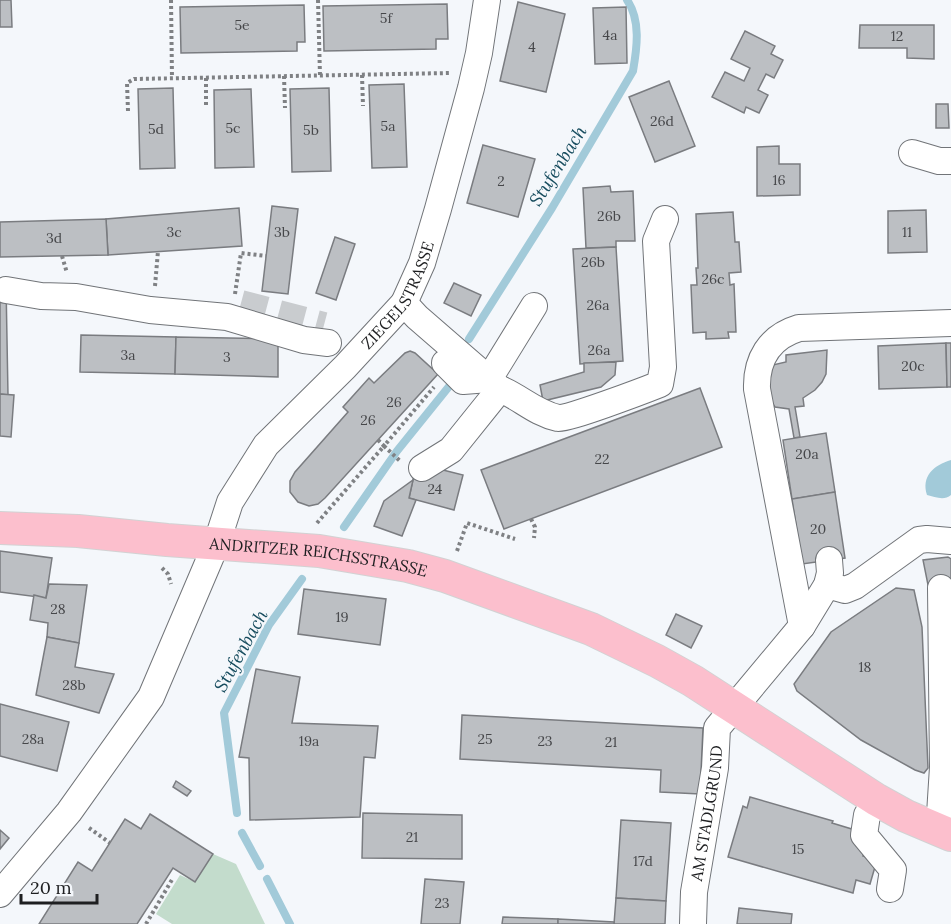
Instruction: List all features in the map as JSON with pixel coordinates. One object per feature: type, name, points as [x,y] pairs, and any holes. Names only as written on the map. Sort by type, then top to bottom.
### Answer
[{"type":"main road","points":[[0,528],[78,531],[167,540],[217,542]]},
{"type":"main road","name":"ANDRITZER REICHSSTRASSE","points":[[217,542],[319,551],[408,566],[445,576],[591,629],[657,661],[734,706],[877,800],[945,833]]},
{"type":"street","name":"ZIEGELSTRASSE","points":[[217,542],[230,502],[266,445],[345,367],[404,303],[422,264],[438,209],[471,88],[487,0]]},
{"type":"street","points":[[912,153],[951,161]]},
{"type":"street","points":[[404,303],[494,384],[511,393],[535,411],[560,419],[660,384],[663,367],[656,241],[665,219]]},
{"type":"street","points":[[6,290],[41,296],[76,297],[150,310],[229,318],[304,340],[329,332]]},
{"type":"street","points":[[410,464],[451,450],[494,384],[534,306]]},
{"type":"street","points":[[802,626],[757,389],[759,362],[766,351],[782,335],[799,328],[951,323]]},
{"type":"street","points":[[448,366],[463,381],[494,384]]},
{"type":"street","points":[[734,706],[802,626],[828,573],[845,590],[855,586],[919,540],[951,541]]},
{"type":"street","name":"ANDRITZER REICHSSTRASSE","points":[[0,894],[69,812],[151,697],[217,542]]},
{"type":"street","points":[[941,588],[945,833]]},
{"type":"street","name":"AM STADLGRUND","points":[[693,924],[694,892],[715,768],[717,728],[734,706]]},
{"type":"street","points":[[877,800],[867,815],[864,835],[894,870],[890,889]]},
{"type":"path","points":[[171,0],[172,78]]},
{"type":"path","points":[[318,0],[320,76]]},
{"type":"path","points":[[128,111],[127,83],[134,79],[457,73]]},
{"type":"path","points":[[362,75],[363,106]]},
{"type":"path","points":[[284,76],[285,108]]},
{"type":"path","points":[[206,78],[206,108]]},
{"type":"path","points":[[150,310],[158,251]]},
{"type":"path","points":[[229,318],[241,253],[266,256]]},
{"type":"path","points":[[311,529],[384,446],[448,366]]},
{"type":"path","points":[[378,440],[390,452],[410,464]]},
{"type":"path","points":[[531,519],[535,527],[534,538]]},
{"type":"path","points":[[454,560],[467,524],[515,539]]},
{"type":"path","points":[[162,564],[162,569],[168,574],[172,587],[178,588]]},
{"type":"path","points":[[88,828],[110,843]]},
{"type":"path","points":[[146,924],[173,878]]},
{"type":"green space","points":[[213,854],[236,864],[265,924],[172,924],[156,914],[180,875],[195,882]]},
{"type":"water","points":[[951,460],[951,495],[942,498],[927,495],[926,482],[930,472]]},
{"type":"building","points":[[0,0],[11,0],[12,27],[0,27]]},
{"type":"building","points":[[518,2],[565,14],[546,92],[500,81]]},
{"type":"building","points":[[447,4],[448,39],[436,39],[436,49],[324,51],[323,6]]},
{"type":"building","points":[[304,5],[305,42],[297,42],[297,51],[181,53],[180,7]]},
{"type":"building","points":[[626,7],[627,63],[595,64],[593,8]]},
{"type":"building","points":[[860,25],[934,25],[934,59],[907,58],[907,48],[859,48]]},
{"type":"building","points":[[745,31],[775,46],[771,54],[783,60],[774,78],[766,74],[758,90],[768,95],[759,113],[746,107],[744,113],[712,97],[725,72],[744,81],[750,68],[731,59]]},
{"type":"building","points":[[669,81],[695,146],[655,162],[629,97]]},
{"type":"building","points":[[404,84],[407,167],[372,168],[369,85]]},
{"type":"building","points":[[173,88],[175,168],[140,169],[138,89]]},
{"type":"building","points":[[329,88],[331,171],[292,172],[290,89]]},
{"type":"building","points":[[251,89],[254,167],[215,168],[214,90]]},
{"type":"building","points":[[936,104],[948,104],[949,128],[936,128]]},
{"type":"building","points":[[483,145],[535,159],[518,217],[467,203]]},
{"type":"building","points":[[779,146],[779,164],[800,164],[800,195],[757,196],[757,147]]},
{"type":"building","points":[[610,186],[611,192],[633,191],[635,241],[616,241],[616,247],[586,248],[583,188]]},
{"type":"building","points":[[272,206],[298,209],[288,294],[262,291]]},
{"type":"building","points":[[239,208],[242,246],[108,255],[106,219]]},
{"type":"building","points":[[926,210],[927,252],[888,253],[888,211]]},
{"type":"building","points":[[733,212],[735,242],[739,242],[741,272],[729,273],[730,285],[734,284],[736,332],[728,332],[729,338],[706,339],[706,332],[693,333],[691,285],[697,285],[696,268],[698,268],[696,214]]},
{"type":"building","points":[[106,219],[108,255],[0,257],[0,222]]},
{"type":"building","points":[[335,237],[355,244],[336,300],[316,293]]},
{"type":"building","points":[[616,247],[623,361],[580,364],[573,249]]},
{"type":"building","points":[[454,283],[481,295],[471,316],[444,303]]},
{"type":"building","points":[[0,284],[6,284],[8,395],[0,394]]},
{"type":"building","points":[[81,335],[176,337],[175,374],[80,372]]},
{"type":"building","points":[[176,337],[278,339],[278,377],[175,374]]},
{"type":"building","points":[[946,343],[947,387],[879,389],[878,346]]},
{"type":"building","points":[[946,343],[951,343],[951,387],[947,387]]},
{"type":"building","points":[[827,350],[826,374],[822,382],[803,398],[804,406],[795,407],[800,437],[794,438],[789,409],[775,407],[769,398],[764,367],[786,362],[786,355]]},
{"type":"building","points":[[410,351],[438,374],[325,498],[318,504],[309,506],[298,502],[290,492],[290,481],[295,472],[348,412],[343,407],[369,378],[374,383],[405,353]]},
{"type":"building","points":[[616,362],[615,375],[601,387],[543,401],[540,385],[584,372],[584,363]]},
{"type":"building","points":[[700,388],[722,447],[504,529],[481,470]]},
{"type":"building","points":[[0,394],[14,395],[11,437],[0,436]]},
{"type":"building","points":[[826,433],[835,492],[792,499],[783,440]]},
{"type":"building","points":[[431,467],[463,475],[454,510],[409,498],[414,475]]},
{"type":"building","points":[[413,480],[409,498],[416,500],[402,536],[374,526],[384,501]]},
{"type":"building","points":[[835,492],[845,558],[802,564],[792,499]]},
{"type":"building","points":[[0,551],[52,558],[46,598],[0,592]]},
{"type":"building","points":[[948,557],[951,559],[951,586],[929,590],[923,560]]},
{"type":"building","points":[[49,584],[87,585],[79,643],[47,637],[48,623],[30,620],[34,595],[46,598]]},
{"type":"building","points":[[896,588],[914,590],[922,627],[928,768],[924,773],[861,740],[797,691],[794,684],[831,632]]},
{"type":"building","points":[[304,589],[386,599],[380,645],[298,634]]},
{"type":"building","points":[[676,614],[702,626],[691,648],[666,635]]},
{"type":"building","points":[[47,637],[79,643],[75,667],[114,674],[99,713],[36,695]]},
{"type":"building","points":[[256,669],[300,677],[292,723],[378,726],[375,758],[364,757],[360,817],[250,820],[249,758],[239,757]]},
{"type":"building","points":[[0,704],[69,722],[57,771],[0,756]]},
{"type":"building","points":[[462,715],[703,728],[700,794],[660,792],[661,770],[460,759]]},
{"type":"building","points":[[176,781],[191,791],[187,796],[173,787]]},
{"type":"building","points":[[750,797],[833,821],[832,823],[855,830],[867,843],[863,856],[877,860],[870,884],[856,880],[853,893],[728,857],[743,806],[747,808]]},
{"type":"building","points":[[363,813],[462,815],[462,859],[362,858]]},
{"type":"building","points":[[150,814],[213,854],[195,882],[173,868],[137,924],[39,924],[78,862],[92,871],[125,819],[141,829]]},
{"type":"building","points":[[621,820],[671,823],[666,901],[616,898]]},
{"type":"building","points":[[0,830],[9,838],[0,849]]},
{"type":"building","points":[[425,879],[464,882],[460,924],[421,924]]},
{"type":"building","points":[[616,898],[666,901],[665,924],[614,924]]},
{"type":"building","points":[[739,908],[792,914],[791,924],[737,924]]},
{"type":"building","points":[[503,917],[558,919],[558,924],[502,924]]},
{"type":"building","points":[[558,919],[614,922],[614,924],[558,924]]},
{"type":"waterway","name":"Stufenbach","points":[[469,339],[552,208],[633,71],[637,44],[636,25],[627,0]]},
{"type":"waterway","name":"Stufenbach","points":[[344,527],[397,451],[451,384]]},
{"type":"waterway","name":"Stufenbach","points":[[237,813],[224,713],[269,625],[302,579]]},
{"type":"waterway","name":"Stufenbach","points":[[242,833],[260,866]]},
{"type":"waterway","name":"Stufenbach","points":[[267,879],[290,924]]},
{"type":"tunnel","points":[[241,303],[324,325]]}]
